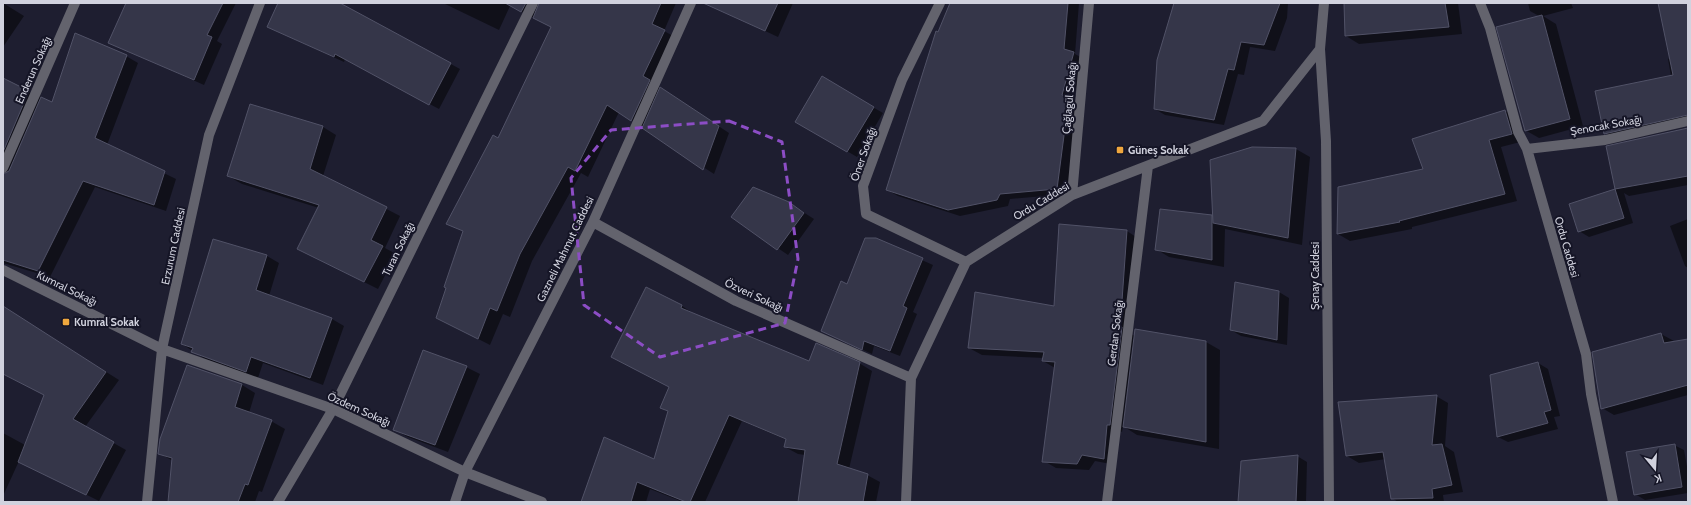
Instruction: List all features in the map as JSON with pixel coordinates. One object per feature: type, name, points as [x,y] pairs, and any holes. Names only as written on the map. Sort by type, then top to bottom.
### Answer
[{"type":"street","name":"Enderun Sokağı","points":[[3,168],[75,3]]},
{"type":"street","name":"Erzurum Caddesi","points":[[147,502],[162,349],[210,135],[260,3]]},
{"type":"street","name":"Turan Sokağı","points":[[278,502],[333,409],[532,3]]},
{"type":"street","name":"Gazneli Mahmut Caddesi","points":[[455,502],[465,472],[593,222],[691,3]]},
{"type":"street","name":"Öner Sokağı","points":[[940,3],[902,80],[863,186],[866,214],[966,262]]},
{"type":"street","name":"Çağlagül Sokağı","points":[[1072,195],[1089,3]]},
{"type":"street","points":[[1320,49],[1324,3]]},
{"type":"street","name":"Ordu Caddesi","points":[[1480,3],[1490,28],[1518,132],[1527,149],[1586,354],[1591,394],[1614,502]]},
{"type":"street","name":"Ordu Caddesi","points":[[966,262],[1072,195],[1263,121],[1320,49]]},
{"type":"street","name":"Şenay Caddesi","points":[[1320,49],[1326,141],[1329,502]]},
{"type":"street","name":"Şenocak Sokağı","points":[[1527,149],[1605,140],[1688,121]]},
{"type":"street","name":"Gerdan Sokağı","points":[[1106,502],[1148,166]]},
{"type":"street","name":"Özveri Sokağı","points":[[593,222],[736,301],[911,378]]},
{"type":"street","points":[[906,502],[911,378],[966,262]]},
{"type":"street","name":"Kumral Sokağı","points":[[3,270],[162,349]]},
{"type":"street","name":"Özdem Sokağı","points":[[162,349],[333,409],[465,472],[542,502]]},
{"type":"highlighted area","points":[[729,121],[782,142],[798,259],[785,323],[660,357],[584,305],[571,178],[611,130]]},
{"type":"building","points":[[126,3],[223,3],[207,35],[212,37],[194,80],[108,43]]},
{"type":"building","points":[[278,3],[340,3],[451,63],[429,105],[335,54],[334,57],[267,27]]},
{"type":"building","points":[[505,3],[526,3],[521,12]]},
{"type":"building","points":[[539,3],[661,3],[652,24],[665,30],[643,76],[650,80],[631,121],[607,105],[575,171],[568,167],[520,254],[497,311],[490,308],[478,339],[436,318],[446,288],[444,287],[463,231],[446,224],[493,135],[498,138],[551,27],[533,18]]},
{"type":"building","points":[[703,3],[778,3],[765,31]]},
{"type":"building","points":[[950,3],[1068,3],[1064,49],[1074,52],[1062,95],[1069,97],[1057,189],[1000,194],[997,200],[948,210],[886,190],[936,31],[938,32]]},
{"type":"building","points":[[1174,3],[1280,3],[1264,45],[1241,42],[1234,70],[1228,69],[1214,120],[1154,109],[1157,60]]},
{"type":"building","points":[[1344,3],[1445,3],[1449,27],[1345,36]]},
{"type":"building","points":[[1658,3],[1688,3],[1688,115],[1604,134],[1595,91],[1673,75]]},
{"type":"building","points":[[1542,15],[1570,119],[1525,131],[1496,27]]},
{"type":"building","points":[[75,33],[127,55],[95,138],[165,171],[154,205],[83,181],[38,271],[3,260],[3,174],[9,171],[41,97],[52,102]]},
{"type":"building","points":[[822,76],[874,107],[847,152],[795,122]]},
{"type":"building","points":[[3,78],[29,91],[3,152]]},
{"type":"building","points":[[660,87],[719,126],[703,170],[642,128]]},
{"type":"building","points":[[250,104],[323,126],[310,169],[387,207],[371,240],[383,246],[364,282],[297,249],[319,205],[227,176]]},
{"type":"building","points":[[1505,110],[1512,134],[1489,140],[1505,194],[1399,221],[1400,222],[1337,234],[1338,187],[1423,169],[1412,139]]},
{"type":"building","points":[[1688,128],[1688,176],[1615,189],[1606,146]]},
{"type":"building","points":[[1252,147],[1296,148],[1288,238],[1213,223],[1210,160]]},
{"type":"building","points":[[753,187],[789,202],[804,213],[777,250],[731,217]]},
{"type":"building","points":[[1615,189],[1624,218],[1578,232],[1569,204]]},
{"type":"building","points":[[1160,209],[1212,215],[1212,260],[1155,250]]},
{"type":"building","points":[[1059,224],[1127,230],[1119,327],[1122,327],[1110,425],[1107,425],[1104,459],[1082,455],[1077,464],[1042,462],[1055,362],[1042,361],[1044,352],[968,348],[975,292],[1054,306]]},
{"type":"building","points":[[865,238],[876,238],[923,258],[903,306],[907,308],[890,351],[864,341],[862,350],[821,331],[841,281],[847,284]]},
{"type":"building","points":[[213,239],[267,255],[256,290],[332,318],[310,378],[251,357],[246,372],[191,352],[193,348],[181,344]]},
{"type":"building","points":[[1235,282],[1279,291],[1277,340],[1230,330]]},
{"type":"building","points":[[646,287],[682,305],[681,308],[809,361],[816,343],[860,362],[837,464],[868,474],[863,502],[798,502],[805,450],[784,447],[786,439],[729,415],[690,502],[686,502],[637,482],[631,502],[581,502],[604,437],[654,459],[668,411],[660,408],[669,387],[611,357]]},
{"type":"building","points":[[3,306],[106,372],[73,419],[114,442],[86,495],[18,462],[44,395],[3,374]]},
{"type":"building","points":[[1135,329],[1206,341],[1206,442],[1123,427]]},
{"type":"building","points":[[1661,333],[1664,343],[1688,339],[1688,385],[1601,409],[1592,352]]},
{"type":"building","points":[[423,350],[467,366],[435,445],[393,430]]},
{"type":"building","points":[[1538,362],[1551,410],[1544,412],[1548,423],[1497,437],[1490,375]]},
{"type":"building","points":[[187,365],[242,384],[235,407],[272,420],[248,485],[245,484],[238,502],[168,502],[172,458],[158,454],[160,439]]},
{"type":"building","points":[[1437,395],[1432,445],[1442,444],[1452,485],[1432,489],[1433,498],[1391,499],[1383,452],[1346,456],[1338,402]]},
{"type":"building","points":[[1675,444],[1682,487],[1634,495],[1626,452]]},
{"type":"building","points":[[1298,455],[1296,502],[1238,502],[1241,461]]},
{"type":"place","name":"Güneş Sokak","points":[[1120,150]]},
{"type":"place","name":"Kumral Sokak","points":[[66,322]]}]
